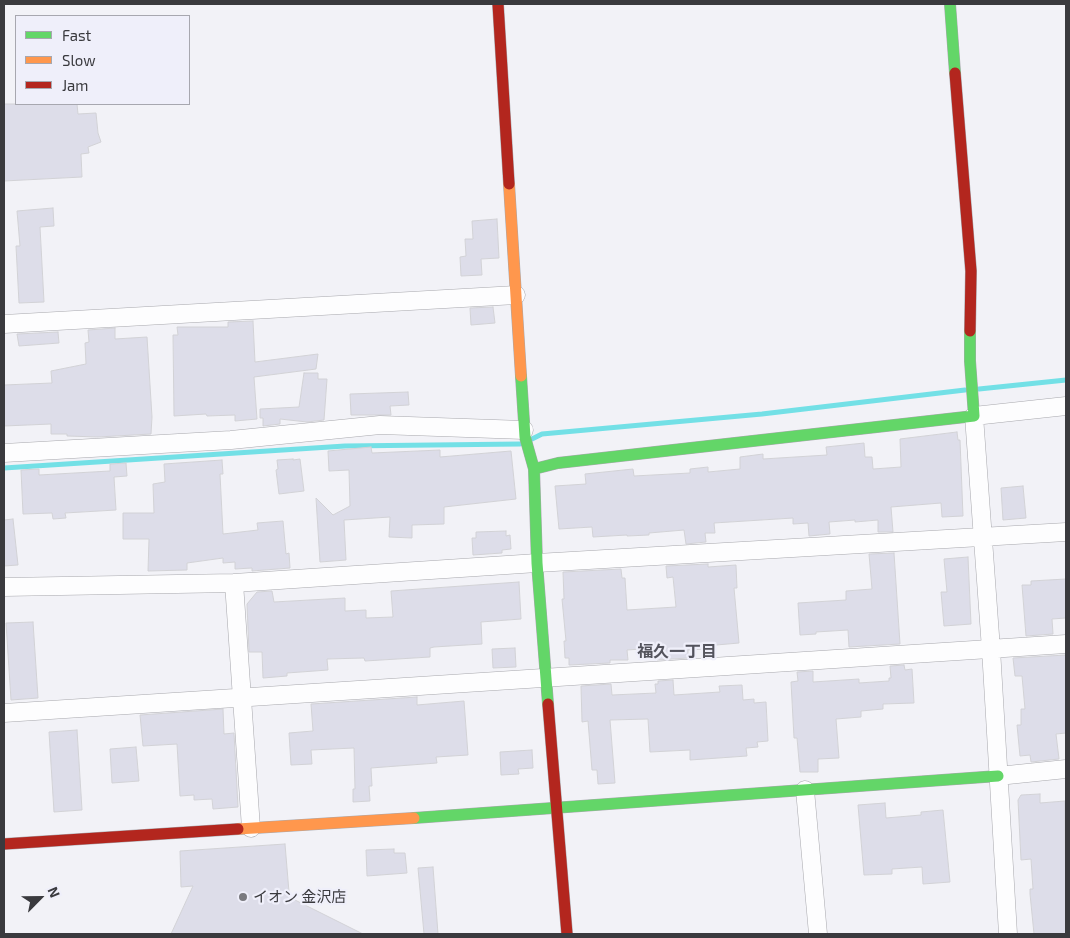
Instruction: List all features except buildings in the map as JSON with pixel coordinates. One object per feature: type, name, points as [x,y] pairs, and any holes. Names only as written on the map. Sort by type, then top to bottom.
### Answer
[{"type":"street","points":[[498,4],[524,433],[533,464],[537,563],[567,934]]},
{"type":"street","points":[[950,4],[971,272],[970,361],[991,649],[1008,934]]},
{"type":"street","points":[[4,324],[516,295]]},
{"type":"street","points":[[533,464],[558,463],[973,411],[1066,406]]},
{"type":"street","points":[[4,453],[231,440],[380,425],[524,433]]},
{"type":"street","points":[[4,587],[234,583],[1066,532]]},
{"type":"street","points":[[234,583],[251,828]]},
{"type":"street","points":[[4,713],[1066,644]]},
{"type":"street","points":[[4,844],[556,809],[998,776],[1066,769]]},
{"type":"street","points":[[805,790],[818,934]]},
{"type":"waterway","points":[[979,389],[1066,380]]},
{"type":"waterway","points":[[532,439],[542,434],[762,414],[965,390]]},
{"type":"waterway","points":[[4,468],[345,446],[520,444]]},
{"type":"traffic: fast","points":[[950,4],[955,73]]},
{"type":"traffic: fast","points":[[534,469],[558,463],[974,416],[970,331]]},
{"type":"traffic: fast","points":[[521,376],[525,437],[534,469],[537,563],[548,704]]},
{"type":"traffic: fast","points":[[414,818],[998,776]]},
{"type":"traffic: slow","points":[[509,184],[521,376]]},
{"type":"traffic: slow","points":[[238,829],[414,818]]},
{"type":"traffic: jam","points":[[498,4],[509,184]]},
{"type":"traffic: jam","points":[[955,73],[971,271],[970,331]]},
{"type":"traffic: jam","points":[[548,704],[567,934]]},
{"type":"traffic: jam","points":[[4,844],[238,829]]},
{"type":"place","name":"イオン 金沢店","points":[[243,897]]},
{"type":"district","name":"福久一丁目","points":[[677,652]]}]
